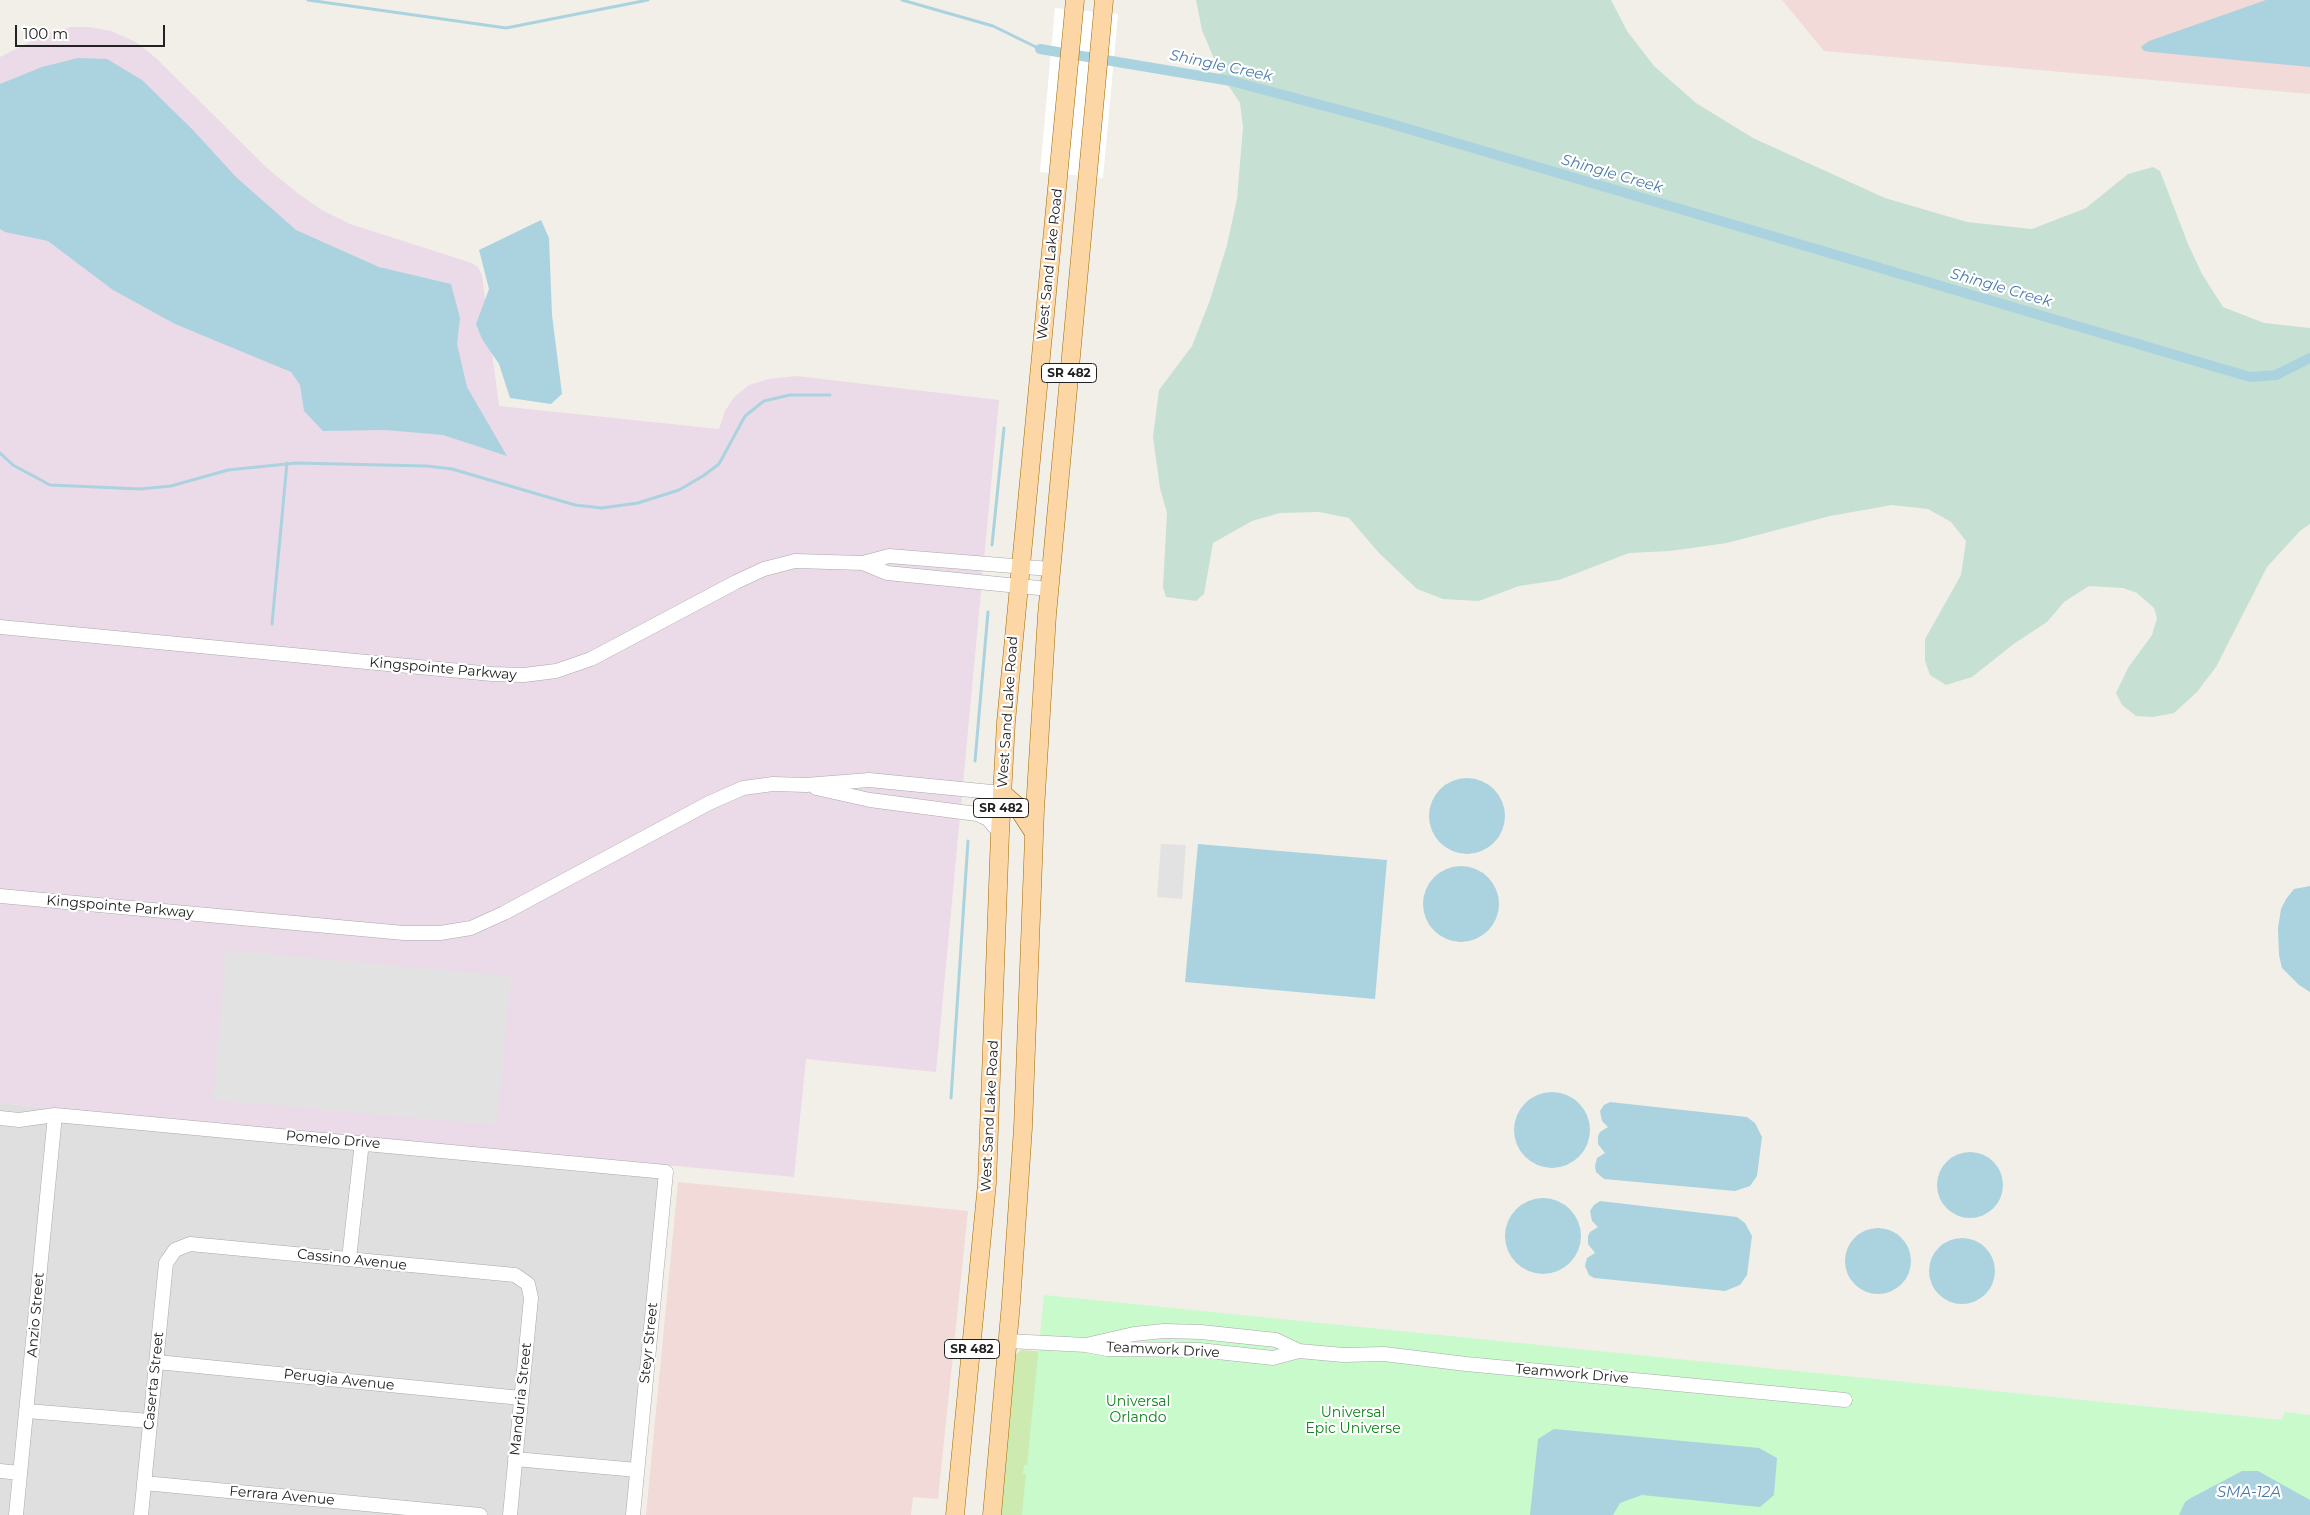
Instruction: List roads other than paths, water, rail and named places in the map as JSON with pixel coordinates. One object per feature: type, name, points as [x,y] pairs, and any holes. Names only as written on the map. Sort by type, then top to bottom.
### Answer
[{"type":"main road","name":"West Sand Lake Road","points":[[955,1515],[988,1183],[1002,793],[1018,587],[1075,5]]},
{"type":"main road","name":"West Sand Lake Road","points":[[992,1515],[1008,1341],[1026,1083],[1034,834],[1050,569],[1103,6]]},
{"type":"main road","points":[[1002,793],[1022,812],[1034,834]]},
{"type":"street","name":"Kingspointe Parkway","points":[[0,627],[492,674],[524,675],[556,671],[591,659],[736,582],[764,569],[795,561],[863,563],[889,556],[1050,569]]},
{"type":"street","points":[[929,578],[931,558]]},
{"type":"street","name":"Kingspointe Parkway","points":[[863,563],[886,573],[1049,589]]},
{"type":"street","name":"Kingspointe Parkway","points":[[0,896],[404,934],[440,933],[471,928],[504,913],[709,803],[743,788],[773,784],[806,785],[869,780],[1002,793]]},
{"type":"street","name":"Kingspointe Parkway","points":[[806,785],[870,800],[977,814],[988,819],[1000,833]]},
{"type":"street","name":"Pomelo Drive","points":[[0,1118],[19,1120],[55,1115],[362,1142],[666,1172]]},
{"type":"street","name":"Anzio Street","points":[[16,1515],[55,1115]]},
{"type":"street","points":[[349,1259],[362,1142]]},
{"type":"street","name":"Steyr Street","points":[[632,1515],[666,1172]]},
{"type":"street","name":"Cassino Avenue","points":[[175,1250],[190,1244],[349,1259],[515,1276],[528,1284]]},
{"type":"street","name":"Caserta Street","points":[[141,1515],[166,1263],[175,1250]]},
{"type":"street","name":"Manduria Street","points":[[510,1515],[514,1459],[532,1298],[528,1284]]},
{"type":"street","name":"Teamwork Drive","points":[[1008,1341],[1086,1345],[1107,1349],[1199,1350],[1274,1358],[1299,1351],[1343,1355],[1384,1354],[1466,1364],[1845,1400]]},
{"type":"street","name":"Perugia Avenue","points":[[156,1362],[521,1398]]},
{"type":"street","points":[[27,1411],[150,1422]]},
{"type":"street","points":[[514,1459],[637,1470]]},
{"type":"street","points":[[0,1471],[20,1473]]},
{"type":"street","name":"Ferrara Avenue","points":[[144,1483],[480,1515]]},
{"type":"water","points":[[2266,0],[2310,0],[2310,67],[2151,52],[2144,51],[2141,47],[2149,41]]},
{"type":"water","points":[[78,58],[107,59],[142,80],[193,130],[236,177],[296,230],[379,267],[451,284],[460,318],[457,344],[467,387],[507,456],[443,435],[385,430],[323,431],[304,411],[300,385],[291,372],[175,324],[113,290],[48,241],[5,232],[0,229],[0,84],[42,67]]},
{"type":"water","points":[[541,220],[549,238],[552,315],[562,394],[551,404],[510,398],[499,364],[482,339],[476,324],[489,289],[479,250]]},
{"type":"water","points":[[1460,778],[1474,778],[1488,784],[1499,795],[1505,809],[1502,831],[1494,843],[1474,854],[1460,854],[1446,848],[1435,837],[1429,823],[1429,809],[1435,795],[1446,784]]},
{"type":"water","points":[[1198,844],[1387,860],[1375,999],[1185,982]]},
{"type":"water","points":[[1454,866],[1468,866],[1482,872],[1493,883],[1499,897],[1496,919],[1488,931],[1468,942],[1454,942],[1440,936],[1429,925],[1423,911],[1423,897],[1429,883],[1440,872]]},
{"type":"water","points":[[2310,886],[2310,992],[2299,985],[2282,968],[2279,955],[2278,928],[2281,909],[2286,899],[2294,889]]},
{"type":"water","points":[[1545,1092],[1559,1092],[1573,1098],[1584,1109],[1590,1123],[1587,1145],[1579,1157],[1559,1168],[1545,1168],[1531,1162],[1520,1151],[1514,1137],[1514,1123],[1520,1109],[1531,1098]]},
{"type":"water","points":[[1610,1102],[1747,1117],[1755,1123],[1762,1137],[1757,1176],[1750,1186],[1735,1191],[1604,1179],[1596,1172],[1595,1166],[1597,1158],[1605,1153],[1598,1144],[1598,1136],[1600,1132],[1608,1127],[1602,1121],[1600,1111],[1604,1105]]},
{"type":"water","points":[[1970,1152],[1983,1155],[1993,1162],[2000,1172],[2003,1185],[2000,1198],[1993,1208],[1983,1215],[1970,1218],[1957,1215],[1947,1208],[1940,1198],[1937,1185],[1940,1172],[1947,1162],[1957,1155]]},
{"type":"water","points":[[1536,1198],[1550,1198],[1564,1204],[1575,1215],[1581,1229],[1578,1251],[1570,1263],[1550,1274],[1536,1274],[1522,1268],[1511,1257],[1505,1243],[1505,1229],[1511,1215],[1522,1204]]},
{"type":"water","points":[[1600,1201],[1737,1217],[1745,1223],[1752,1236],[1747,1275],[1740,1285],[1725,1291],[1594,1278],[1589,1275],[1585,1266],[1587,1258],[1595,1253],[1588,1244],[1588,1236],[1590,1232],[1598,1227],[1592,1221],[1590,1211]]},
{"type":"water","points":[[1878,1228],[1891,1231],[1901,1238],[1908,1248],[1911,1261],[1908,1274],[1901,1284],[1891,1291],[1878,1294],[1865,1291],[1855,1284],[1848,1274],[1845,1261],[1848,1248],[1855,1238],[1865,1231]]},
{"type":"water","points":[[1962,1238],[1975,1241],[1985,1248],[1992,1258],[1995,1271],[1992,1284],[1985,1294],[1975,1301],[1962,1304],[1949,1301],[1939,1294],[1932,1284],[1929,1271],[1932,1258],[1939,1248],[1949,1241]]},
{"type":"water","points":[[1554,1429],[1759,1448],[1777,1458],[1774,1495],[1760,1507],[1642,1495],[1620,1503],[1613,1515],[1530,1515],[1538,1439]]},
{"type":"water","name":"SMA-12A","points":[[2242,1471],[2258,1471],[2310,1500],[2310,1515],[2179,1515],[2185,1502]]},
{"type":"waterway","name":"Shingle Creek","points":[[308,0],[506,28],[648,0]]},
{"type":"waterway","name":"Shingle Creek","points":[[902,0],[993,26],[1040,49]]},
{"type":"waterway","name":"Shingle Creek","points":[[1040,49],[1231,81],[1385,122],[2250,377],[2276,375],[2310,358]]},
{"type":"waterway","points":[[0,453],[13,465],[50,485],[140,489],[171,486],[228,470],[296,463],[427,466],[452,469],[575,505],[602,508],[638,503],[679,490],[703,476],[719,464],[745,416],[764,401],[790,395],[830,395]]},
{"type":"waterway","points":[[992,545],[1004,428]]},
{"type":"waterway","points":[[272,624],[287,463]]},
{"type":"waterway","points":[[975,761],[988,612]]},
{"type":"waterway","points":[[951,1098],[968,841]]},
{"type":"park label","name":"Universal Orlando","points":[[1138,1410]]},
{"type":"park label","name":"Universal Epic Universe","points":[[1353,1422]]}]
